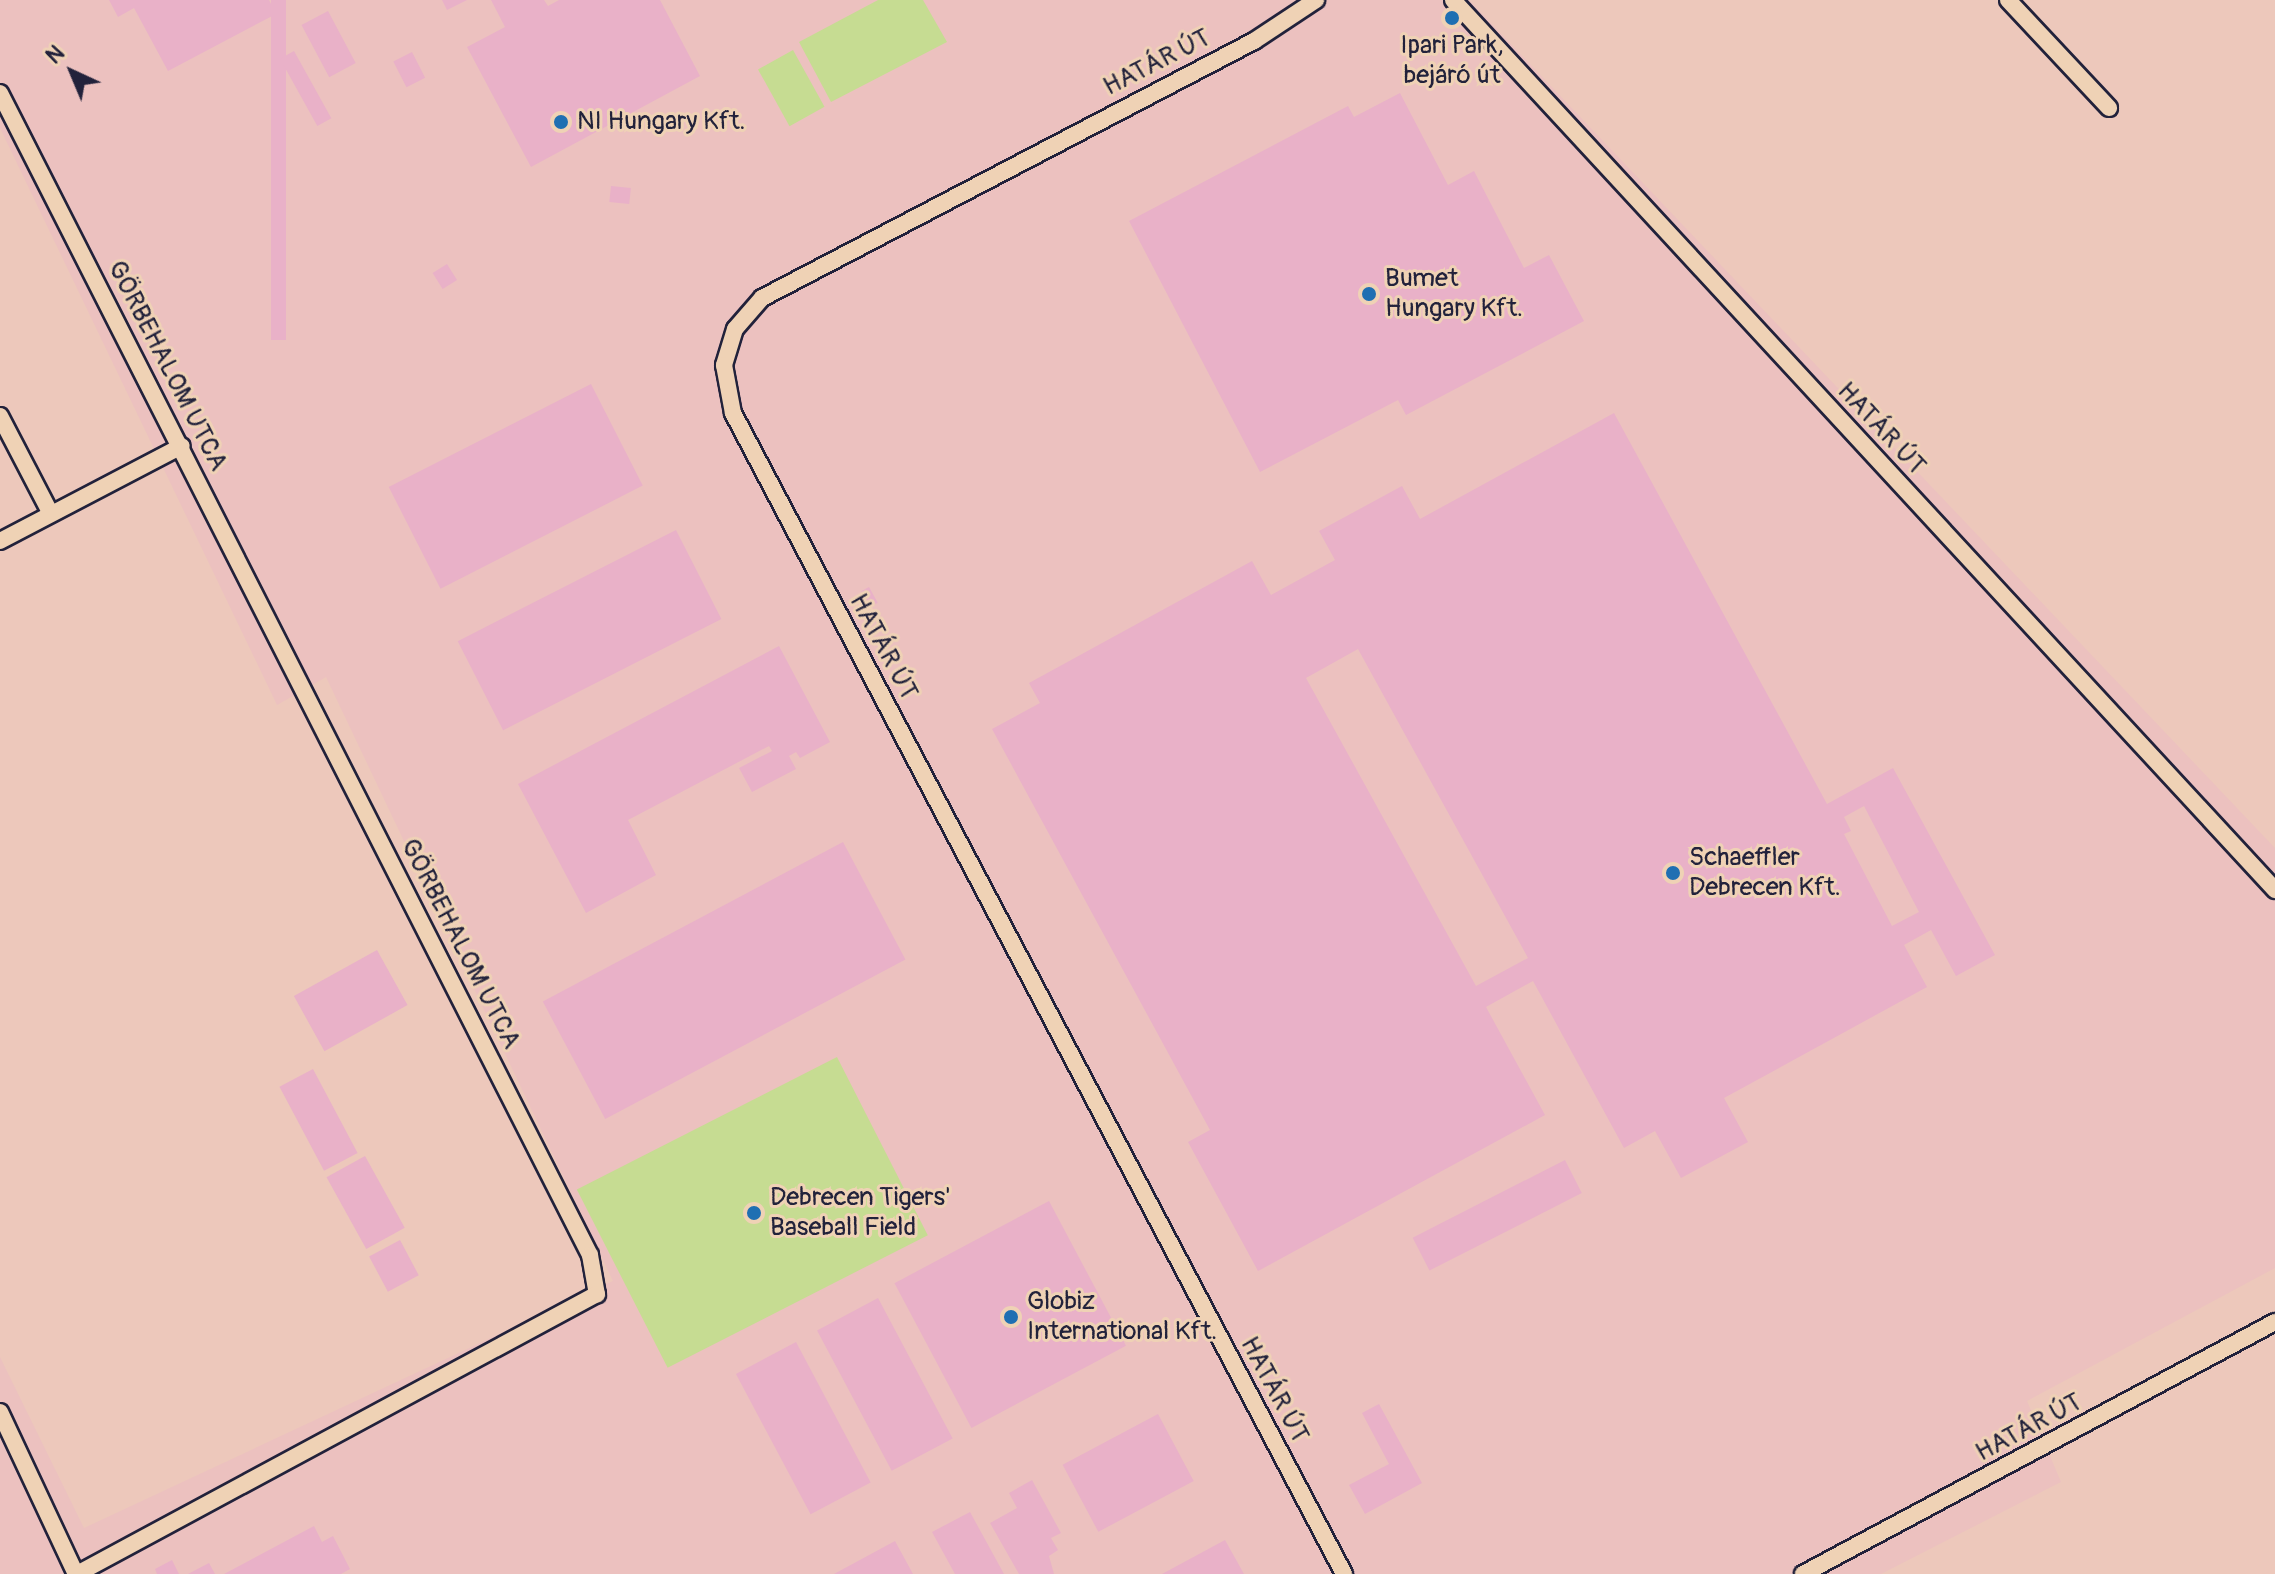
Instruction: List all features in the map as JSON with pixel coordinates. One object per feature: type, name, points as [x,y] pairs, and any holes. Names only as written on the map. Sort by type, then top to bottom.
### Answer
[{"type":"street","name":"HATÁR ÚT","points":[[1316,0],[1254,41],[762,298],[735,329],[724,365],[733,413],[1344,1574]]},
{"type":"street","name":"HATÁR ÚT","points":[[1453,0],[2275,890]]},
{"type":"street","points":[[2008,0],[2109,108]]},
{"type":"street","name":"GÖRBEHALOM UTCA","points":[[0,93],[182,446],[590,1255],[597,1294],[76,1574],[0,1412]]},
{"type":"street","points":[[0,416],[51,514]]},
{"type":"street","points":[[0,541],[182,446]]},
{"type":"street","name":"HATÁR ÚT","points":[[1803,1574],[2275,1322]]},
{"type":"shaded area","points":[[0,0],[1469,0],[2275,848],[2275,1268],[2027,1401],[2061,1482],[1881,1574],[0,1574],[0,1357],[84,1528],[613,1281],[326,677],[277,705],[0,128]]},
{"type":"green space","points":[[878,0],[923,0],[947,42],[831,102],[799,42]]},
{"type":"green space","points":[[793,50],[825,107],[790,126],[758,69]]},
{"type":"green space","name":"Debrecen Tigers' Baseball Field","points":[[837,1057],[928,1235],[668,1368],[577,1190]]},
{"type":"building","points":[[109,0],[269,0],[276,14],[168,71],[134,8],[118,17]]},
{"type":"building","points":[[271,0],[286,0],[286,340],[271,340]]},
{"type":"building","points":[[442,0],[467,0],[447,10]]},
{"type":"building","name":"NI Hungary Kft.","points":[[491,0],[544,0],[548,6],[559,0],[660,0],[700,76],[531,167],[467,47],[505,27]]},
{"type":"building","points":[[328,11],[356,63],[329,77],[302,25]]},
{"type":"building","points":[[294,51],[331,118],[317,126],[280,59]]},
{"type":"building","points":[[412,52],[425,78],[406,87],[393,62]]},
{"type":"building","name":"Bumet Hungary Kft.","points":[[1400,93],[1448,185],[1474,171],[1524,268],[1549,255],[1584,321],[1406,415],[1398,400],[1260,472],[1129,221],[1348,106],[1354,117]]},
{"type":"building","points":[[611,186],[631,188],[629,204],[609,202]]},
{"type":"building","points":[[447,264],[457,280],[443,289],[433,273]]},
{"type":"building","points":[[591,384],[643,486],[440,589],[389,487]]},
{"type":"building","name":"Schaeffler Debrecen Kft.","points":[[1614,413],[1827,804],[1893,768],[1995,955],[1956,976],[1931,930],[1904,945],[1927,987],[1724,1098],[1748,1142],[1681,1178],[1655,1131],[1624,1148],[1533,981],[1486,1007],[1545,1115],[1258,1271],[1188,1142],[1210,1130],[992,729],[1040,703],[1029,683],[1252,561],[1271,595],[1335,560],[1319,531],[1402,486],[1420,519]],"holes":[[[1358,649],[1528,958],[1476,986],[1306,678]],[[1864,806],[1919,912],[1892,926],[1844,834],[1851,831],[1844,817]]]},
{"type":"building","points":[[676,530],[721,619],[503,730],[458,641]]},
{"type":"building","points":[[869,587],[878,603],[870,607],[861,591]]},
{"type":"building","points":[[779,646],[830,742],[800,758],[796,752],[789,756],[796,769],[752,792],[739,768],[772,751],[769,746],[628,820],[656,875],[586,913],[518,784]]},
{"type":"building","points":[[843,842],[905,959],[605,1119],[543,1002]]},
{"type":"building","points":[[377,950],[408,1005],[324,1051],[294,996]]},
{"type":"building","points":[[313,1069],[358,1153],[324,1171],[279,1087]]},
{"type":"building","points":[[365,1156],[405,1228],[366,1249],[327,1177]]},
{"type":"building","points":[[1565,1160],[1582,1193],[1429,1271],[1413,1238]]},
{"type":"building","name":"Globiz International Kft.","points":[[1049,1201],[1126,1346],[971,1428],[894,1283]]},
{"type":"building","points":[[400,1240],[419,1275],[388,1292],[369,1256]]},
{"type":"building","points":[[878,1298],[953,1438],[892,1471],[817,1330]]},
{"type":"building","points":[[796,1342],[871,1482],[811,1514],[736,1374]]},
{"type":"building","points":[[1379,1404],[1422,1483],[1365,1514],[1349,1485],[1389,1464],[1362,1413]]},
{"type":"building","points":[[1158,1414],[1194,1481],[1098,1532],[1063,1465]]},
{"type":"building","points":[[1032,1480],[1061,1533],[1051,1538],[1058,1550],[1049,1556],[1054,1574],[1019,1574],[990,1523],[1017,1508],[1009,1493]]},
{"type":"building","points":[[970,1512],[1004,1574],[955,1574],[932,1532]]},
{"type":"building","points":[[314,1526],[322,1542],[333,1536],[350,1569],[341,1574],[224,1574]]},
{"type":"building","points":[[1225,1540],[1244,1574],[1162,1574]]},
{"type":"building","points":[[895,1541],[913,1574],[834,1574]]},
{"type":"building","points":[[172,1560],[179,1574],[157,1574],[155,1569]]},
{"type":"building","points":[[209,1563],[215,1574],[188,1574]]},
{"type":"place","name":"Ipari Park, bejáró út","points":[[1452,18]]},
{"type":"place","name":"NI Hungary Kft.","points":[[561,122]]},
{"type":"place","name":"Bumet Hungary Kft.","points":[[1369,294]]},
{"type":"place","name":"Schaeffler Debrecen Kft.","points":[[1673,873]]},
{"type":"place","name":"Debrecen Tigers' Baseball Field","points":[[754,1213]]},
{"type":"place","name":"Globiz International Kft.","points":[[1011,1317]]}]
